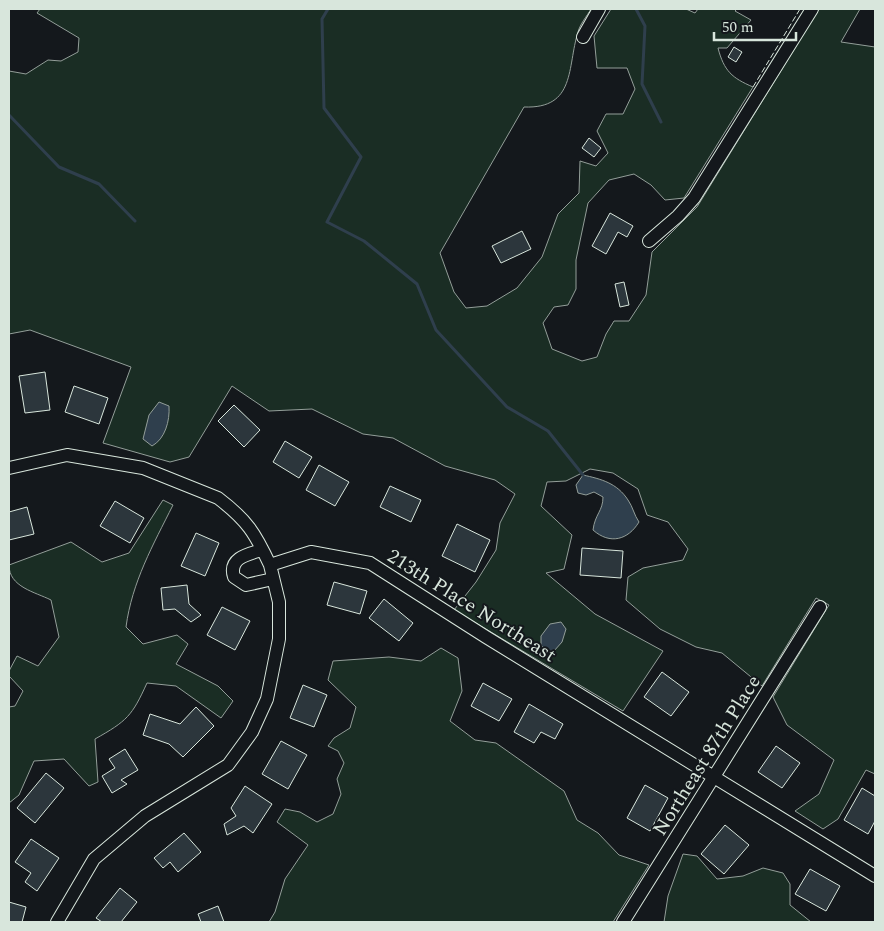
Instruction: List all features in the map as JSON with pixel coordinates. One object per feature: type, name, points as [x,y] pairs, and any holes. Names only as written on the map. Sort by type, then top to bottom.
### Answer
[{"type":"street","points":[[583,37],[600,9]]},
{"type":"street","points":[[649,241],[678,216],[694,198],[812,9]]},
{"type":"street","points":[[9,468],[67,455],[143,468],[218,498],[240,516],[254,531],[270,565],[279,602],[279,639],[267,699],[252,732],[228,765],[145,816],[94,859],[57,922]]},
{"type":"street","points":[[262,550],[238,559],[233,567],[234,577],[246,585],[273,579]]},
{"type":"street","name":"213th Place Northeast","points":[[270,565],[311,552],[370,564],[875,876]]},
{"type":"street","name":"Northeast 87th Place","points":[[623,922],[820,607]]},
{"type":"green space","points":[[40,9],[591,9],[579,29],[570,72],[561,93],[553,101],[541,106],[524,107],[440,253],[454,292],[466,308],[487,306],[517,288],[542,257],[558,214],[579,193],[580,161],[596,166],[608,153],[597,131],[606,114],[623,114],[635,89],[627,68],[597,68],[594,36],[611,9],[686,9],[695,13],[698,9],[737,9],[735,11],[751,20],[727,48],[718,48],[723,63],[730,73],[753,87],[684,198],[665,200],[651,185],[634,174],[609,180],[588,203],[576,260],[576,289],[568,305],[554,307],[543,323],[552,349],[582,361],[597,357],[606,334],[614,321],[629,321],[646,295],[652,252],[697,207],[819,9],[860,9],[841,42],[875,47],[875,774],[866,770],[838,819],[823,829],[795,811],[819,794],[834,760],[787,725],[773,697],[829,605],[816,598],[762,686],[722,653],[696,647],[660,629],[626,600],[628,577],[643,568],[683,560],[688,549],[668,522],[647,515],[638,489],[613,473],[590,469],[566,481],[547,482],[541,506],[572,535],[564,569],[546,573],[595,614],[663,651],[623,711],[454,610],[476,582],[496,550],[500,523],[515,494],[495,480],[445,466],[393,438],[363,434],[312,409],[269,411],[232,386],[189,457],[170,462],[103,443],[131,367],[30,330],[9,334],[9,71],[26,74],[48,60],[61,61],[78,52],[79,38],[37,13]]},
{"type":"green space","points":[[163,500],[173,505],[138,579],[126,627],[143,644],[177,635],[188,644],[176,664],[218,686],[233,701],[221,718],[176,686],[147,683],[137,703],[127,717],[95,739],[98,782],[89,786],[64,759],[34,761],[19,795],[9,803],[9,707],[15,706],[23,691],[9,676],[9,671],[17,656],[38,666],[59,637],[51,600],[18,584],[13,579],[9,565],[71,542],[102,562],[129,553]]},
{"type":"green space","points":[[441,648],[458,658],[462,691],[450,721],[475,740],[496,743],[564,791],[577,820],[598,833],[619,855],[649,865],[613,922],[269,922],[275,912],[285,879],[308,845],[277,822],[285,809],[300,812],[317,822],[333,814],[341,794],[337,779],[344,763],[338,751],[328,746],[334,738],[350,728],[356,707],[328,680],[333,661],[389,657],[421,661]]},
{"type":"green space","points":[[683,854],[697,856],[717,879],[743,876],[763,868],[783,873],[790,884],[790,905],[811,922],[664,922],[668,896]]},
{"type":"water","points":[[159,402],[169,406],[169,418],[166,429],[160,439],[152,446],[143,439],[149,415]]},
{"type":"water","points":[[583,475],[608,483],[624,494],[639,522],[630,533],[612,539],[599,535],[593,530],[595,520],[602,506],[603,497],[594,492],[586,495],[578,493],[576,485]]},
{"type":"water","points":[[561,622],[566,629],[562,642],[554,651],[545,650],[541,645],[541,636],[550,624]]},
{"type":"building","points":[[734,47],[742,52],[736,62],[728,57]]},
{"type":"building","points":[[589,138],[601,148],[594,157],[582,148]]},
{"type":"building","points":[[610,213],[633,226],[627,237],[618,232],[606,254],[592,246]]},
{"type":"building","points":[[522,231],[531,249],[501,263],[492,246]]},
{"type":"building","points":[[624,282],[629,305],[620,307],[615,284]]},
{"type":"building","points":[[45,372],[50,410],[25,413],[19,376]]},
{"type":"building","points":[[74,386],[108,398],[99,424],[65,412]]},
{"type":"building","points":[[234,405],[260,430],[244,447],[218,421]]},
{"type":"building","points":[[285,441],[312,457],[299,478],[273,462]]},
{"type":"building","points":[[319,465],[349,482],[335,506],[306,490]]},
{"type":"building","points":[[390,486],[421,500],[411,522],[380,507]]},
{"type":"building","points":[[115,501],[144,518],[130,543],[100,526]]},
{"type":"building","points":[[27,507],[34,534],[9,540],[9,512]]},
{"type":"building","points":[[457,524],[490,540],[475,572],[442,556]]},
{"type":"building","points":[[196,533],[219,543],[205,576],[181,566]]},
{"type":"building","points":[[582,548],[623,551],[621,578],[580,575]]},
{"type":"building","points":[[334,582],[367,591],[360,614],[327,605]]},
{"type":"building","points":[[187,585],[189,604],[201,615],[191,622],[175,609],[163,610],[161,588]]},
{"type":"building","points":[[384,599],[413,623],[399,641],[369,618]]},
{"type":"building","points":[[222,607],[250,621],[235,650],[207,635]]},
{"type":"building","points":[[662,672],[689,692],[671,716],[644,697]]},
{"type":"building","points":[[483,683],[512,699],[499,721],[471,706]]},
{"type":"building","points":[[303,685],[327,695],[314,727],[290,718]]},
{"type":"building","points":[[529,704],[563,724],[555,739],[541,732],[534,743],[514,732]]},
{"type":"building","points":[[196,707],[214,726],[183,757],[169,744],[143,735],[150,714],[180,724]]},
{"type":"building","points":[[281,741],[307,755],[288,789],[262,774]]},
{"type":"building","points":[[776,746],[800,763],[782,788],[758,772]]},
{"type":"building","points":[[125,749],[138,770],[121,780],[127,784],[112,793],[102,776],[115,768],[109,759]]},
{"type":"building","points":[[46,773],[64,788],[35,823],[17,808]]},
{"type":"building","points":[[645,785],[668,798],[650,831],[627,818]]},
{"type":"building","points":[[245,786],[272,804],[253,833],[244,826],[227,835],[224,824],[236,816],[231,808]]},
{"type":"building","points":[[862,788],[875,796],[875,821],[868,834],[844,820]]},
{"type":"building","points":[[725,825],[749,845],[724,874],[701,854]]},
{"type":"building","points":[[184,833],[201,852],[178,872],[170,862],[163,868],[154,858]]},
{"type":"building","points":[[31,839],[59,858],[37,891],[25,882],[31,873],[15,862]]},
{"type":"building","points":[[810,869],[840,886],[826,911],[795,894]]},
{"type":"building","points":[[120,888],[137,902],[121,922],[102,922],[96,918]]},
{"type":"building","points":[[9,902],[26,907],[22,922],[9,922]]},
{"type":"building","points":[[218,906],[224,922],[201,922],[198,914]]},
{"type":"waterway","points":[[328,9],[322,19],[324,108],[361,157],[327,222],[364,241],[417,284],[436,330],[507,407],[548,431],[583,475]]},
{"type":"waterway","points":[[636,9],[645,26],[642,84],[661,122]]},
{"type":"waterway","points":[[9,115],[59,167],[99,184],[135,221]]},
{"type":"fence","points":[[753,87],[800,9]]}]
